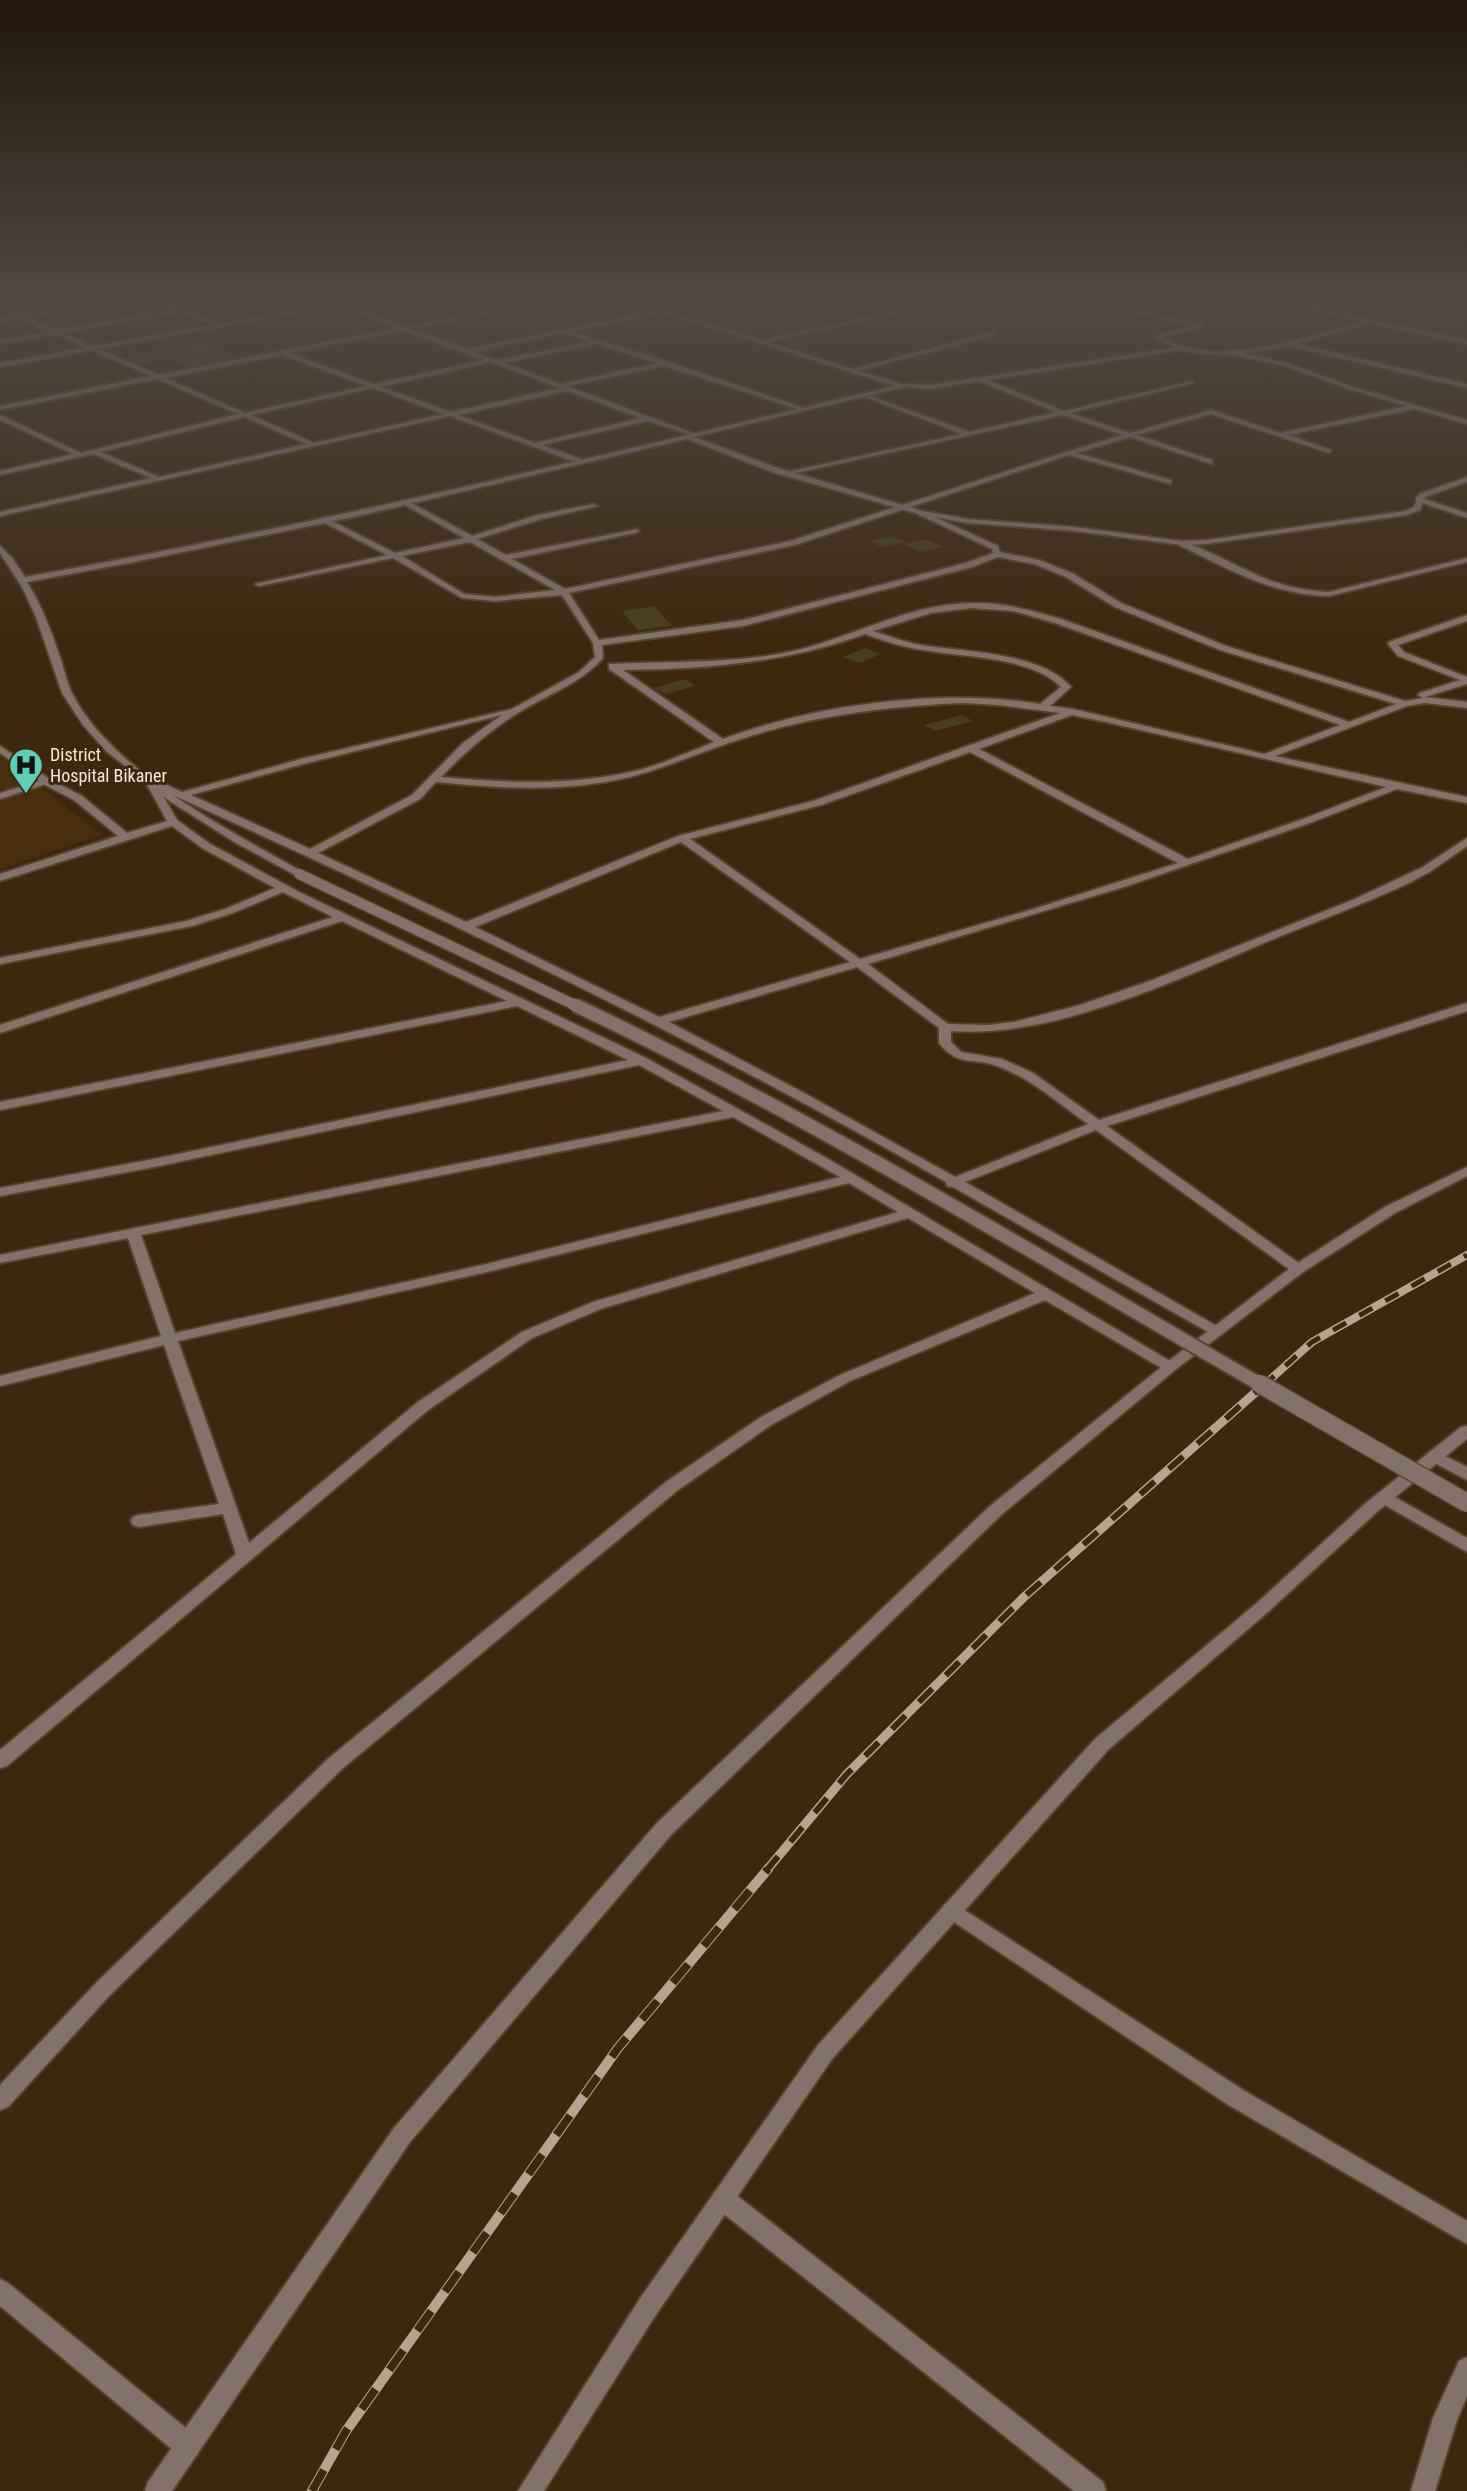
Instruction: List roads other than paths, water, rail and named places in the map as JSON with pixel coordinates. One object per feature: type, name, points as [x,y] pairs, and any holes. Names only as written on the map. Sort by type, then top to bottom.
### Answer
[{"type":"street","points":[[0,473],[245,415]]},
{"type":"street","points":[[0,514],[440,415]]},
{"type":"street","points":[[449,415],[578,461]]},
{"type":"street","points":[[643,415],[786,473],[922,513],[968,521],[1075,528],[1182,544],[1397,515],[1413,511],[1417,508],[1419,499]]},
{"type":"street","points":[[23,580],[122,563],[326,520],[776,415]]},
{"type":"street","points":[[918,415],[968,434]]},
{"type":"street","points":[[786,473],[1047,415]]},
{"type":"street","points":[[1070,415],[1209,461]]},
{"type":"street","points":[[326,520],[396,556],[462,596],[495,599],[564,592],[792,543],[1068,453],[1200,415]]},
{"type":"street","points":[[1221,415],[1329,451]]},
{"type":"street","points":[[1282,434],[1374,415]]},
{"type":"street","points":[[1444,415],[1467,422]]},
{"type":"street","points":[[242,416],[311,444]]},
{"type":"street","points":[[0,418],[80,455]]},
{"type":"street","points":[[533,445],[651,418]]},
{"type":"street","points":[[95,452],[159,479]]},
{"type":"street","points":[[1068,453],[1168,482]]},
{"type":"street","points":[[1419,499],[1467,479]]},
{"type":"street","points":[[1419,499],[1467,516]]},
{"type":"street","points":[[406,502],[564,592],[597,643],[599,658],[721,742]]},
{"type":"street","points":[[258,584],[396,556],[471,538],[540,517],[594,506]]},
{"type":"street","points":[[922,513],[995,548],[997,554]]},
{"type":"street","points":[[505,558],[635,531]]},
{"type":"street","points":[[1182,544],[1272,586],[1309,595],[1329,594],[1467,559]]},
{"type":"street","points":[[0,548],[19,570],[57,660],[69,698],[97,737],[150,781],[197,814],[299,874],[619,1026],[744,1091],[873,1162],[1467,1503]]},
{"type":"street","points":[[597,643],[743,623],[969,565],[997,554],[1023,558],[1058,571],[1118,605],[1223,648],[1405,704]]},
{"type":"street","points":[[612,667],[704,667],[739,663],[816,648],[952,607],[971,605],[1003,608],[1089,632],[1349,725]]},
{"type":"street","points":[[1467,618],[1397,640],[1392,644],[1401,654],[1467,681]]},
{"type":"street","points":[[866,632],[916,647],[1001,659],[1050,673],[1063,681],[1066,687],[1043,707]]},
{"type":"street","points":[[309,854],[416,797],[466,745],[516,710],[582,674],[599,658]]},
{"type":"street","points":[[1418,696],[1467,681]]},
{"type":"street","points":[[432,779],[520,786],[581,783],[640,772],[721,742],[809,719],[912,704],[981,700],[1073,712],[1467,800]]},
{"type":"street","points":[[1265,757],[1405,704],[1435,700],[1467,705]]},
{"type":"street","points":[[181,795],[317,757],[516,710]]},
{"type":"street","points":[[465,927],[682,838],[817,803],[1073,712]]},
{"type":"street","points":[[0,749],[47,782],[78,798],[125,837]]},
{"type":"street","points":[[972,749],[1057,795],[1121,824],[1185,862]]},
{"type":"street","points":[[150,781],[465,927],[659,1021],[796,1094],[1217,1332]]},
{"type":"street","points":[[150,781],[173,822],[206,846],[284,888],[642,1061],[910,1213],[1170,1367]]},
{"type":"street","points":[[0,796],[47,782]]},
{"type":"street","points":[[659,1021],[1087,895],[1334,811],[1396,786]]},
{"type":"street","points":[[0,877],[173,822]]},
{"type":"street","points":[[682,838],[912,1000],[945,1027],[979,1030],[1011,1027],[1084,1007],[1167,978],[1360,900],[1423,870],[1467,841]]},
{"type":"street","points":[[0,961],[188,924],[229,911],[284,888]]},
{"type":"street","points":[[0,1029],[344,917]]},
{"type":"street","points":[[0,1106],[520,1002]]},
{"type":"street","points":[[952,1183],[1098,1125],[1467,1007]]},
{"type":"street","points":[[945,1027],[945,1043],[950,1051],[970,1059],[1010,1066],[1098,1125],[1298,1269]]},
{"type":"street","points":[[0,1192],[154,1163],[642,1061]]},
{"type":"street","points":[[0,1259],[734,1113]]},
{"type":"street","points":[[157,2491],[402,2135],[664,1829],[995,1511],[1170,1367],[1298,1269],[1390,1210],[1467,1171]]},
{"type":"street","points":[[0,1381],[168,1339],[486,1268],[850,1179]]},
{"type":"street","points":[[0,1761],[423,1406],[527,1335],[598,1305],[910,1213]]},
{"type":"street","points":[[133,1233],[245,1555]]},
{"type":"street","points":[[0,2100],[103,1989],[336,1763],[672,1486],[766,1421],[845,1378],[1046,1294]]},
{"type":"street","points":[[530,2491],[647,2308],[825,2052],[1102,1744],[1263,1607],[1384,1497],[1467,1431]]},
{"type":"street","points":[[1435,1456],[1467,1474]]},
{"type":"street","points":[[1384,1497],[1467,1546]]},
{"type":"street","points":[[139,1521],[228,1508]]},
{"type":"street","points":[[952,1910],[1235,2098],[1467,2233]]},
{"type":"street","points":[[723,2199],[1094,2491]]},
{"type":"street","points":[[0,2291],[188,2446]]},
{"type":"street","points":[[1423,2491],[1445,2418],[1467,2369]]},
{"type":"railway","points":[[1263,1386],[1312,1342],[1467,1255]]},
{"type":"railway","points":[[766,1871],[847,1774],[1024,1597],[1265,1384]]},
{"type":"railway","points":[[312,2491],[346,2431],[618,2048],[768,1869]]},
{"type":"place","name":"District Hospital Bikaner","points":[[26,795]]}]
